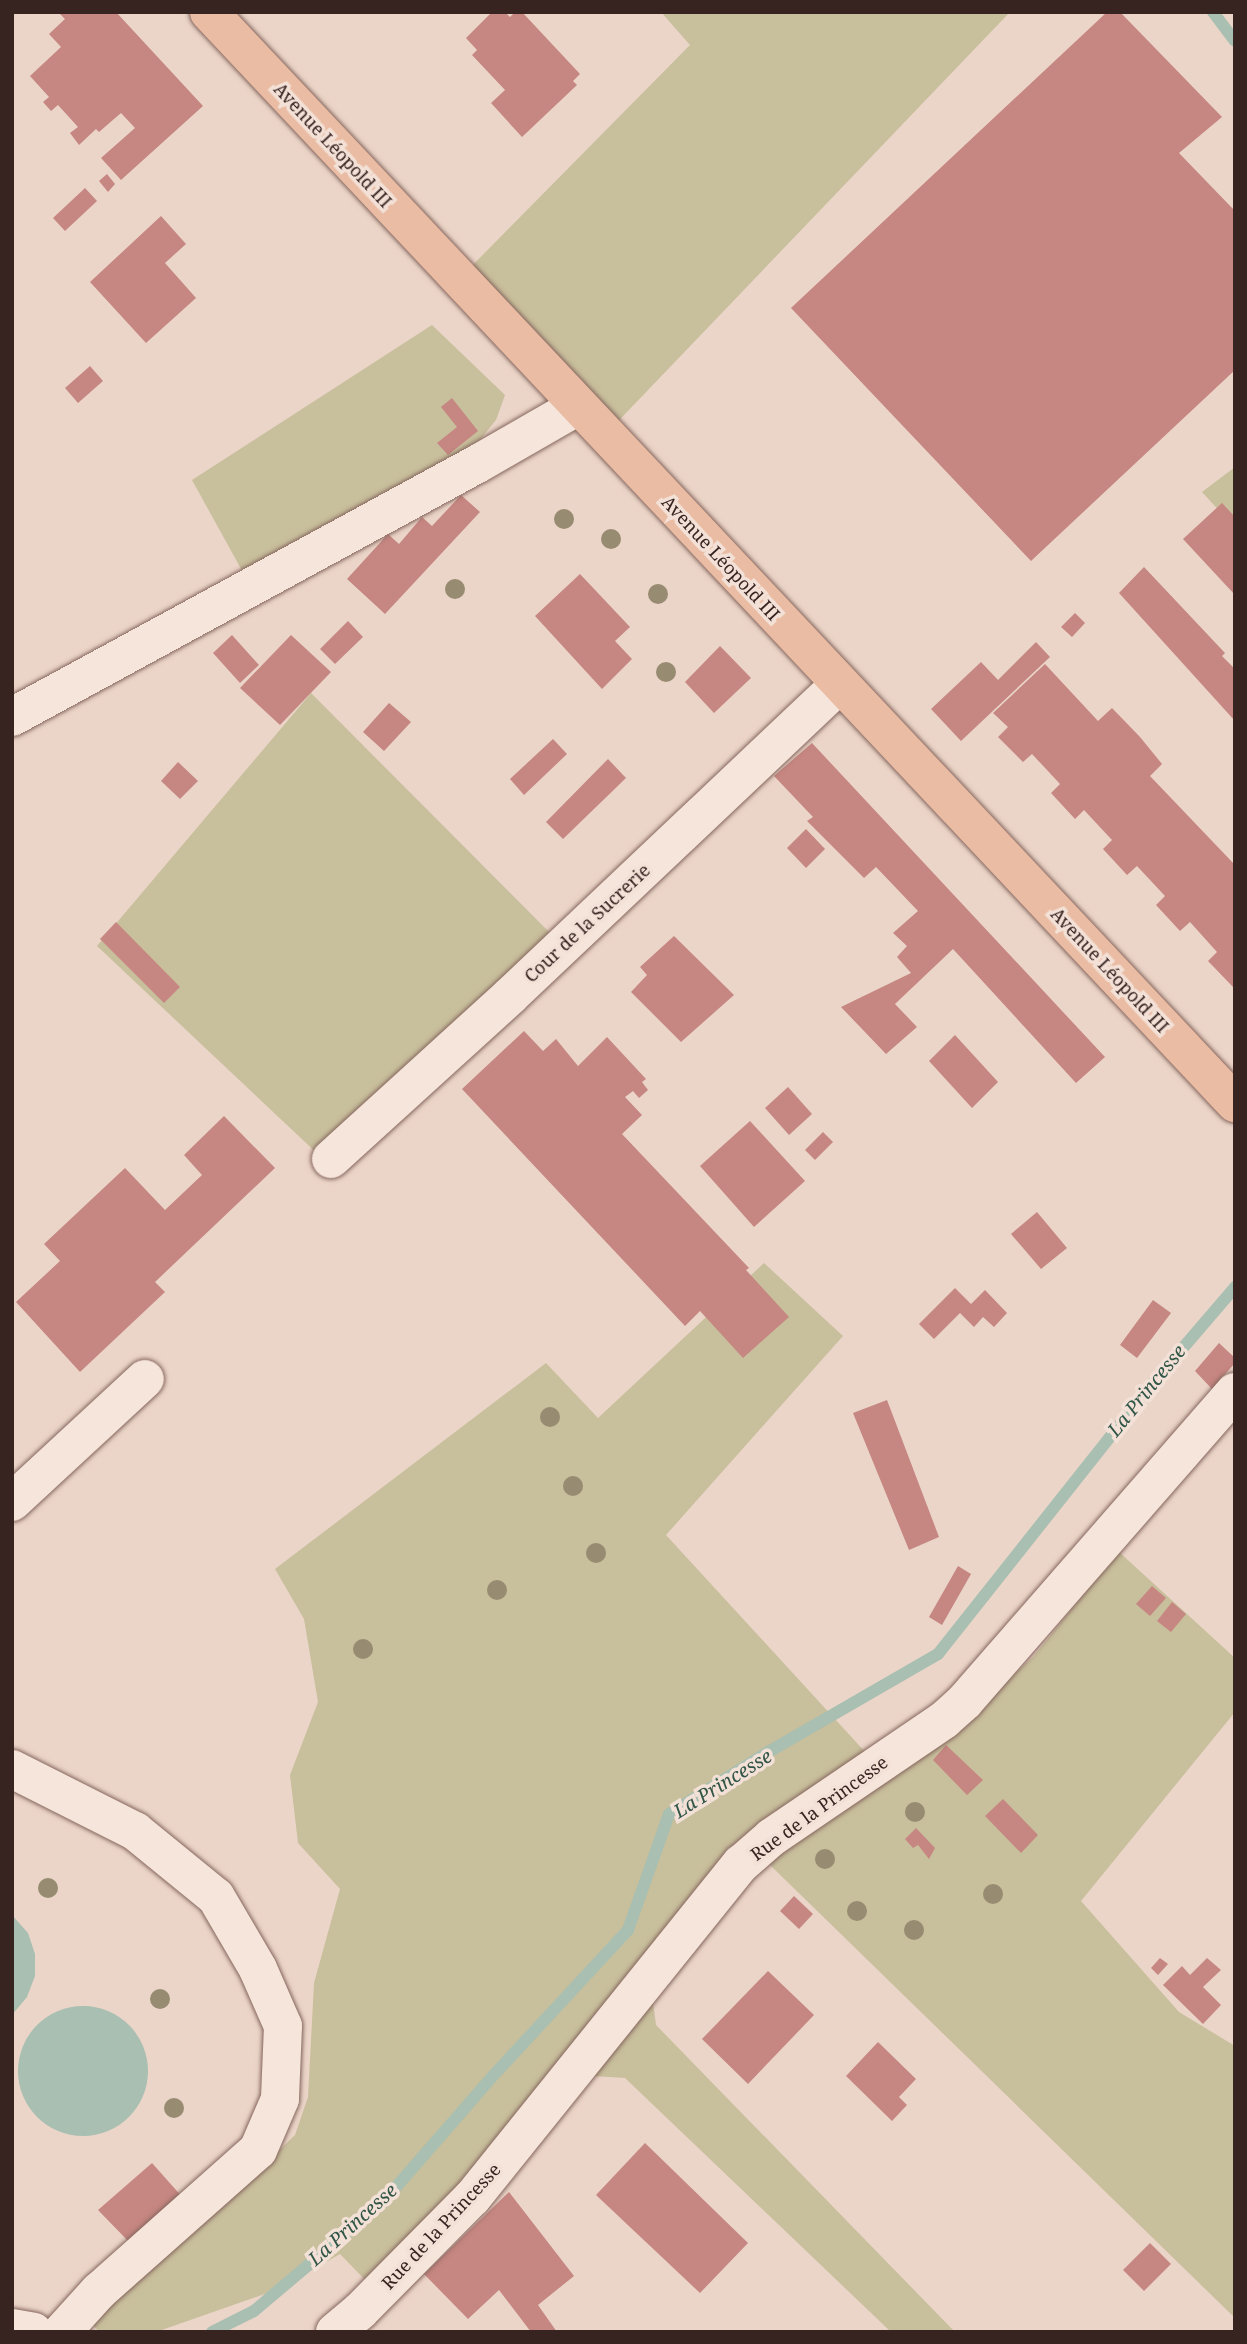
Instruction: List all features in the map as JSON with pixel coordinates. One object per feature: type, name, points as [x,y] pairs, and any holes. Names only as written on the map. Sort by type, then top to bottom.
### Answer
[{"type":"main road","name":"Avenue Léopold III","points":[[209,12],[1235,1103]]},
{"type":"street","points":[[12,717],[479,463],[578,406]]},
{"type":"street","name":"Cour de la Sucrerie","points":[[331,1159],[510,996],[840,684]]},
{"type":"street","points":[[12,1502],[145,1379]]},
{"type":"street","name":"Rue de la Princesse","points":[[335,2332],[369,2302],[472,2198],[736,1869],[772,1837],[944,1720],[965,1700],[1235,1392]]},
{"type":"street","points":[[12,1769],[135,1830],[216,1897],[258,1969],[283,2026],[279,2099],[258,2150],[99,2291],[62,2332]]},
{"type":"street","points":[[12,2328],[34,2332]]},
{"type":"shaded area","points":[[661,12],[1010,12],[603,437],[457,281],[690,45]]},
{"type":"shaded area","points":[[432,325],[505,395],[496,420],[475,446],[245,576],[192,480]]},
{"type":"shaded area","points":[[1235,467],[1235,528],[1202,492]]},
{"type":"shaded area","points":[[311,693],[556,939],[322,1158],[97,946]]},
{"type":"shaded area","points":[[764,1263],[843,1336],[666,1535],[867,1754],[765,1818],[690,1896],[594,2031],[370,2285],[340,2254],[279,2289],[156,2332],[99,2332],[93,2325],[96,2314],[242,2186],[295,2135],[308,2097],[314,1983],[340,1889],[298,1843],[290,1775],[318,1702],[304,1619],[275,1569],[546,1363],[598,1418]]},
{"type":"shaded area","points":[[1118,1551],[1235,1658],[1235,1712],[1081,1901],[1179,2012],[1235,2046],[1235,2318],[768,1863],[946,1737],[1034,1656]]},
{"type":"shaded area","points":[[12,1915],[28,1933],[35,1954],[35,1976],[27,1997],[12,2015]]},
{"type":"shaded area","points":[[653,2002],[656,2025],[955,2332],[891,2332],[625,2078],[593,2076]]},
{"type":"shaded area","points":[[83,2006],[108,2011],[129,2025],[143,2046],[148,2071],[143,2096],[129,2117],[108,2131],[83,2136],[58,2131],[37,2117],[23,2096],[18,2071],[23,2046],[37,2025],[58,2011]]},
{"type":"building","points":[[58,12],[116,12],[203,106],[121,180],[101,158],[135,128],[121,113],[99,132],[96,129],[79,145],[70,133],[78,127],[58,105],[51,111],[43,102],[49,97],[30,76],[61,47],[49,34],[65,19]]},
{"type":"building","points":[[492,12],[505,12],[510,17],[515,12],[522,12],[580,74],[573,81],[577,85],[522,137],[491,103],[505,90],[472,55],[477,50],[466,38]]},
{"type":"building","points":[[1107,12],[1120,12],[1222,117],[1179,153],[1235,211],[1235,370],[1031,561],[791,308]]},
{"type":"building","points":[[107,174],[115,184],[108,192],[99,181]]},
{"type":"building","points":[[85,188],[97,201],[65,231],[53,218]]},
{"type":"building","points":[[161,216],[186,244],[165,263],[196,298],[146,343],[90,282]]},
{"type":"building","points":[[90,366],[103,381],[78,403],[65,388]]},
{"type":"building","points":[[452,398],[478,431],[448,455],[437,443],[457,427],[441,407]]},
{"type":"building","points":[[461,495],[480,512],[385,614],[347,579],[388,534],[399,544],[422,517],[432,526]]},
{"type":"building","points":[[1222,503],[1235,517],[1235,595],[1183,539]]},
{"type":"building","points":[[1144,567],[1225,653],[1222,656],[1235,669],[1235,721],[1119,593]]},
{"type":"building","points":[[580,574],[630,627],[615,641],[632,659],[602,689],[535,616]]},
{"type":"building","points":[[1075,613],[1085,623],[1072,637],[1061,627]]},
{"type":"building","points":[[348,621],[363,637],[335,664],[320,649]]},
{"type":"building","points":[[232,635],[259,665],[240,683],[213,653]]},
{"type":"building","points":[[291,635],[331,672],[280,725],[240,688]]},
{"type":"building","points":[[1036,642],[1050,657],[961,741],[931,709],[981,662],[998,680]]},
{"type":"building","points":[[720,646],[751,678],[714,713],[685,682]]},
{"type":"building","points":[[1045,664],[1098,721],[1112,708],[1140,737],[1162,764],[1150,776],[1235,865],[1233,987],[1208,961],[1217,952],[1190,922],[1180,931],[1156,905],[1165,896],[1137,866],[1127,875],[1103,849],[1112,840],[1084,810],[1075,819],[1051,793],[1060,784],[1032,754],[1023,762],[998,737],[1008,727],[993,713]]},
{"type":"building","points":[[389,703],[411,722],[384,751],[363,732]]},
{"type":"building","points":[[553,739],[567,754],[524,795],[510,779]]},
{"type":"building","points":[[812,743],[1105,1057],[1076,1083],[953,949],[895,1004],[917,1027],[886,1054],[841,1007],[911,973],[897,957],[907,946],[893,933],[918,911],[876,867],[864,878],[807,821],[813,817],[774,776]]},
{"type":"building","points":[[608,759],[626,778],[563,839],[546,822]]},
{"type":"building","points":[[178,762],[198,781],[180,799],[161,781]]},
{"type":"building","points":[[806,829],[825,849],[806,868],[787,848]]},
{"type":"building","points":[[116,922],[180,987],[164,1003],[100,939]]},
{"type":"building","points":[[674,936],[734,995],[681,1042],[631,992],[647,975],[640,967]]},
{"type":"building","points":[[524,1031],[543,1051],[556,1039],[578,1066],[607,1037],[646,1079],[642,1082],[648,1090],[639,1098],[633,1091],[625,1097],[642,1115],[622,1134],[749,1268],[746,1270],[789,1317],[743,1358],[700,1311],[685,1326],[462,1089]]},
{"type":"building","points":[[955,1035],[998,1082],[972,1108],[929,1061]]},
{"type":"building","points":[[788,1087],[812,1114],[789,1135],[765,1108]]},
{"type":"building","points":[[224,1116],[275,1168],[155,1282],[165,1292],[80,1372],[16,1302],[60,1261],[44,1244],[125,1168],[165,1210],[202,1175],[184,1155]]},
{"type":"building","points":[[750,1121],[805,1181],[754,1227],[700,1166]]},
{"type":"building","points":[[823,1132],[833,1142],[815,1160],[805,1150]]},
{"type":"building","points":[[1037,1212],[1067,1248],[1041,1269],[1011,1234]]},
{"type":"building","points":[[955,1288],[971,1304],[985,1290],[1007,1313],[994,1327],[983,1317],[974,1327],[960,1313],[934,1339],[919,1324]]},
{"type":"building","points":[[1153,1300],[1171,1313],[1137,1358],[1120,1345]]},
{"type":"building","points":[[1219,1343],[1235,1358],[1235,1363],[1212,1389],[1195,1371]]},
{"type":"building","points":[[887,1400],[939,1537],[909,1550],[853,1413]]},
{"type":"building","points":[[958,1566],[971,1574],[942,1625],[929,1617]]},
{"type":"building","points":[[1152,1586],[1166,1598],[1150,1616],[1136,1604]]},
{"type":"building","points":[[1172,1602],[1186,1614],[1171,1632],[1157,1621]]},
{"type":"building","points":[[946,1745],[983,1780],[967,1795],[933,1760]]},
{"type":"building","points":[[1003,1799],[1038,1835],[1021,1853],[985,1816]]},
{"type":"building","points":[[916,1828],[935,1848],[929,1859],[918,1845],[913,1848],[905,1839]]},
{"type":"building","points":[[794,1896],[813,1914],[799,1929],[780,1911]]},
{"type":"building","points":[[1160,1958],[1168,1964],[1158,1975],[1151,1968]]},
{"type":"building","points":[[1207,1958],[1221,1970],[1203,1987],[1221,2005],[1203,2024],[1163,1985],[1182,1966],[1190,1975]]},
{"type":"building","points":[[768,1971],[814,2015],[748,2084],[702,2039]]},
{"type":"building","points":[[878,2042],[916,2079],[899,2097],[907,2105],[892,2121],[846,2076]]},
{"type":"building","points":[[645,2143],[748,2243],[700,2293],[596,2195]]},
{"type":"building","points":[[152,2163],[184,2199],[131,2244],[98,2210]]},
{"type":"building","points":[[509,2192],[574,2276],[538,2305],[557,2332],[531,2332],[499,2290],[468,2319],[424,2274]]},
{"type":"building","points":[[1150,2243],[1171,2264],[1144,2291],[1123,2270]]},
{"type":"waterway","name":"La Princesse","points":[[1213,12],[1235,41]]},
{"type":"waterway","name":"La Princesse","points":[[212,2332],[254,2311],[383,2202],[491,2078],[628,1930],[669,1814],[770,1751],[938,1654],[1152,1384],[1235,1287]]}]
